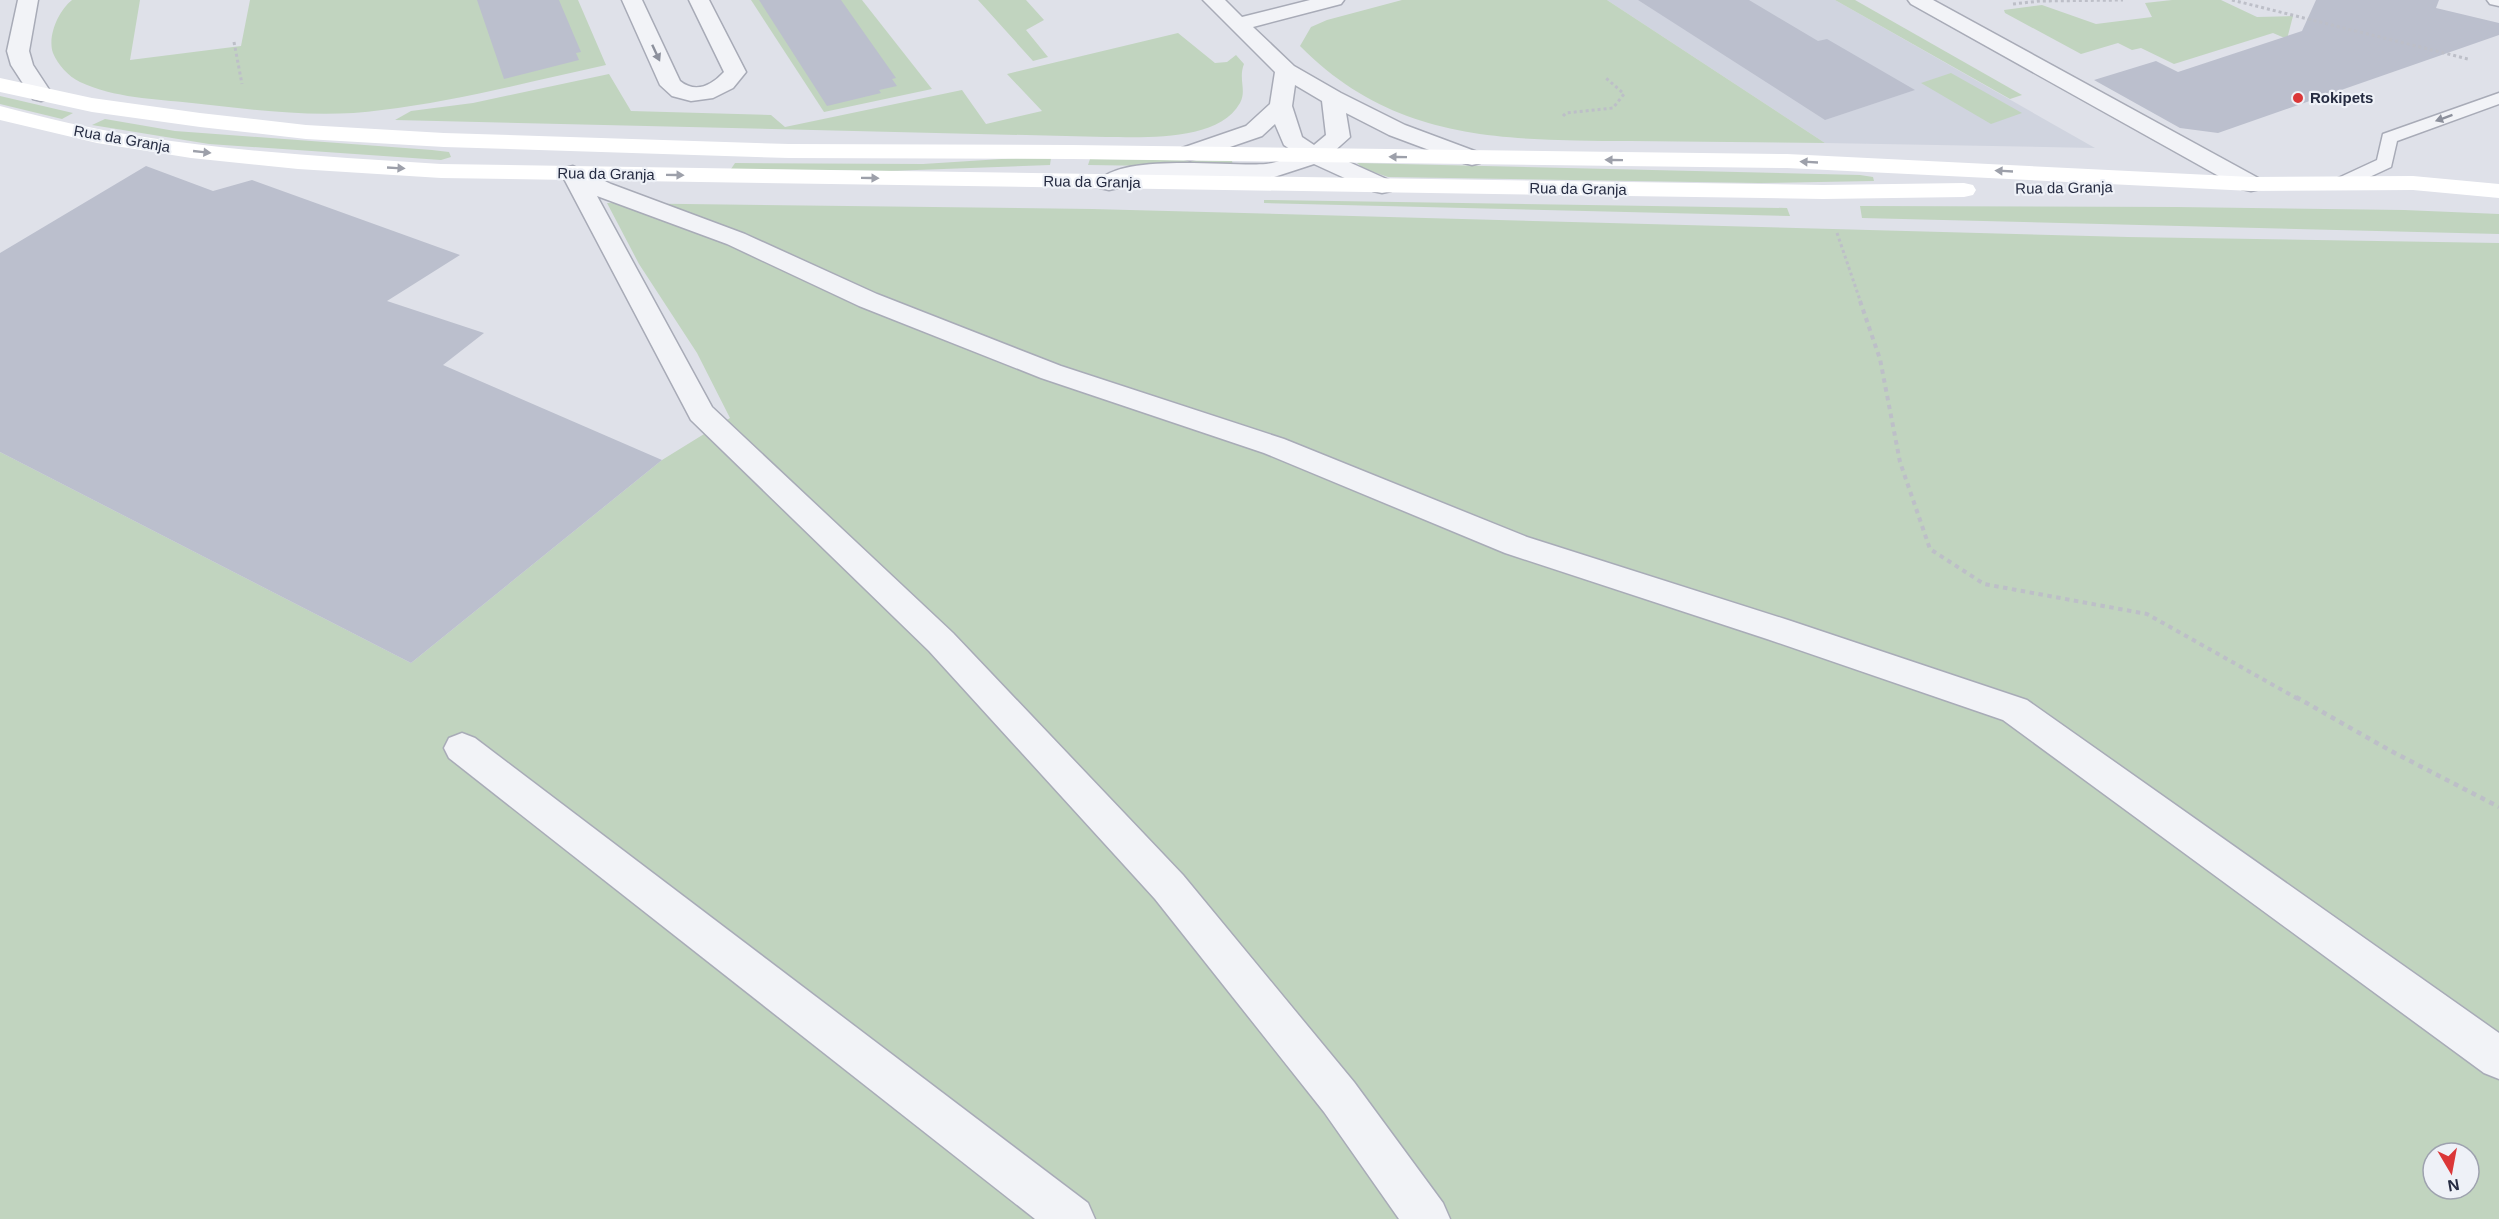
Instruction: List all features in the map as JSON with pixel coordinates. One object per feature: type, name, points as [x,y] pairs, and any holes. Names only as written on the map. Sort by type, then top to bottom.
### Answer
[{"type":"main road","name":"Rua da Granja","points":[[0,85],[92,105],[200,120],[306,132],[444,140],[789,152],[1190,153],[1787,161],[2188,182],[2413,183],[2499,191]]},
{"type":"main road","name":"Rua da Granja","points":[[0,113],[145,145],[282,161],[441,171],[1109,183],[1823,192],[2101,188],[2188,182]]},
{"type":"street","points":[[632,0],[671,85],[684,93],[711,92],[729,82],[735,72],[699,0]]},
{"type":"street","points":[[1214,0],[1286,71],[1333,99],[1397,130],[1472,158]]},
{"type":"street","points":[[1240,24],[1334,0]]},
{"type":"street","points":[[1918,0],[2251,184]]},
{"type":"street","points":[[21,6],[18,51],[22,65],[41,94]]},
{"type":"street","points":[[1286,71],[1281,106],[1292,140],[1315,156],[1382,186]]},
{"type":"street","points":[[1109,183],[1124,175],[1140,171],[1271,171],[1315,156],[1338,137],[1333,99]]},
{"type":"street","points":[[1190,153],[1254,131],[1281,106]]},
{"type":"street","points":[[573,173],[602,189],[735,239],[868,300],[1051,372],[1274,446],[1516,544],[2015,710],[2499,1058]]},
{"type":"street","points":[[573,173],[701,413],[941,642],[1169,888],[1339,1097],[1427,1219]]},
{"type":"street","points":[[462,748],[1072,1219]]},
{"type":"lane","points":[[2342,183],[2385,163],[2389,138],[2499,98]]},
{"type":"path","points":[[2009,4],[2039,1],[2124,0]]},
{"type":"path","points":[[2232,0],[2468,59]]},
{"type":"path","points":[[234,42],[237,66],[244,88]]},
{"type":"path","points":[[1823,192],[1880,359],[1900,462],[1930,549],[1984,584],[2147,614],[2391,751],[2499,807]]},
{"type":"shaded area","points":[[1607,0],[1835,0],[2095,148],[1825,143]]},
{"type":"green space","points":[[72,0],[140,0],[130,60],[241,46],[250,0],[578,0],[606,65],[438,101],[358,113],[311,114],[149,99],[121,95],[93,87],[76,80],[61,66],[53,53],[53,31],[63,10]]},
{"type":"green space","points":[[751,0],[862,0],[932,89],[824,112]]},
{"type":"green space","points":[[978,0],[1026,0],[1044,20],[1026,30],[1048,57],[1033,61]]},
{"type":"green space","points":[[1402,0],[1607,0],[1825,143],[1583,141],[1495,136],[1453,129],[1413,118],[1374,101],[1336,78],[1300,46],[1311,27],[1327,20]]},
{"type":"green space","points":[[1835,0],[1855,0],[2022,95],[2010,99]]},
{"type":"green space","points":[[2172,0],[2221,0],[2257,17],[2293,16],[2287,39],[2273,33],[2174,64],[2141,48],[2132,50],[2118,43],[2081,54],[2005,13],[2004,10],[2042,5],[2096,24],[2152,17],[2145,3]]},
{"type":"green space","points":[[1178,33],[1215,63],[1227,62],[1236,55],[1244,64],[1242,98],[1229,116],[1215,125],[1179,135],[1106,137],[395,120],[411,111],[473,103],[609,74],[631,111],[771,115],[785,127],[962,90],[986,124],[1042,111],[1007,74]]},
{"type":"green space","points":[[1951,73],[2022,113],[1991,124],[1921,83]]},
{"type":"green space","points":[[0,96],[73,113],[62,119],[0,104]]},
{"type":"green space","points":[[105,119],[175,131],[432,150],[449,152],[451,157],[441,160],[209,144],[92,125]]},
{"type":"green space","points":[[1051,158],[1050,165],[889,171],[731,169],[735,163],[923,164]]},
{"type":"green space","points":[[1090,159],[1232,161],[1233,165],[1224,167],[1088,165]]},
{"type":"green space","points":[[1357,163],[1860,175],[1873,177],[1874,181],[1759,183],[1388,177],[1364,169]]},
{"type":"green space","points":[[1264,200],[1787,208],[1790,216],[1264,203]]},
{"type":"green space","points":[[607,203],[1092,209],[2128,237],[2499,243],[2499,1219],[0,1219],[0,452],[411,663],[662,460],[730,418],[697,353],[639,264]]},
{"type":"green space","points":[[1860,206],[2177,207],[2404,210],[2499,214],[2499,234],[1862,218]]},
{"type":"building","points":[[477,0],[559,0],[581,52],[576,53],[579,60],[504,79]]},
{"type":"building","points":[[759,0],[841,0],[896,78],[892,79],[897,86],[879,90],[881,93],[827,106]]},
{"type":"building","points":[[1638,0],[1749,0],[1818,41],[1827,39],[1915,90],[1825,120]]},
{"type":"building","points":[[2316,0],[2439,0],[2436,8],[2499,23],[2499,35],[2218,133],[2180,128],[2094,80],[2156,61],[2178,72],[2302,31]]},
{"type":"building","points":[[146,166],[213,191],[252,180],[460,255],[387,301],[484,333],[443,365],[662,460],[411,663],[0,452],[0,253]]},
{"type":"place","name":"Rokipets","points":[[2298,98]]}]
